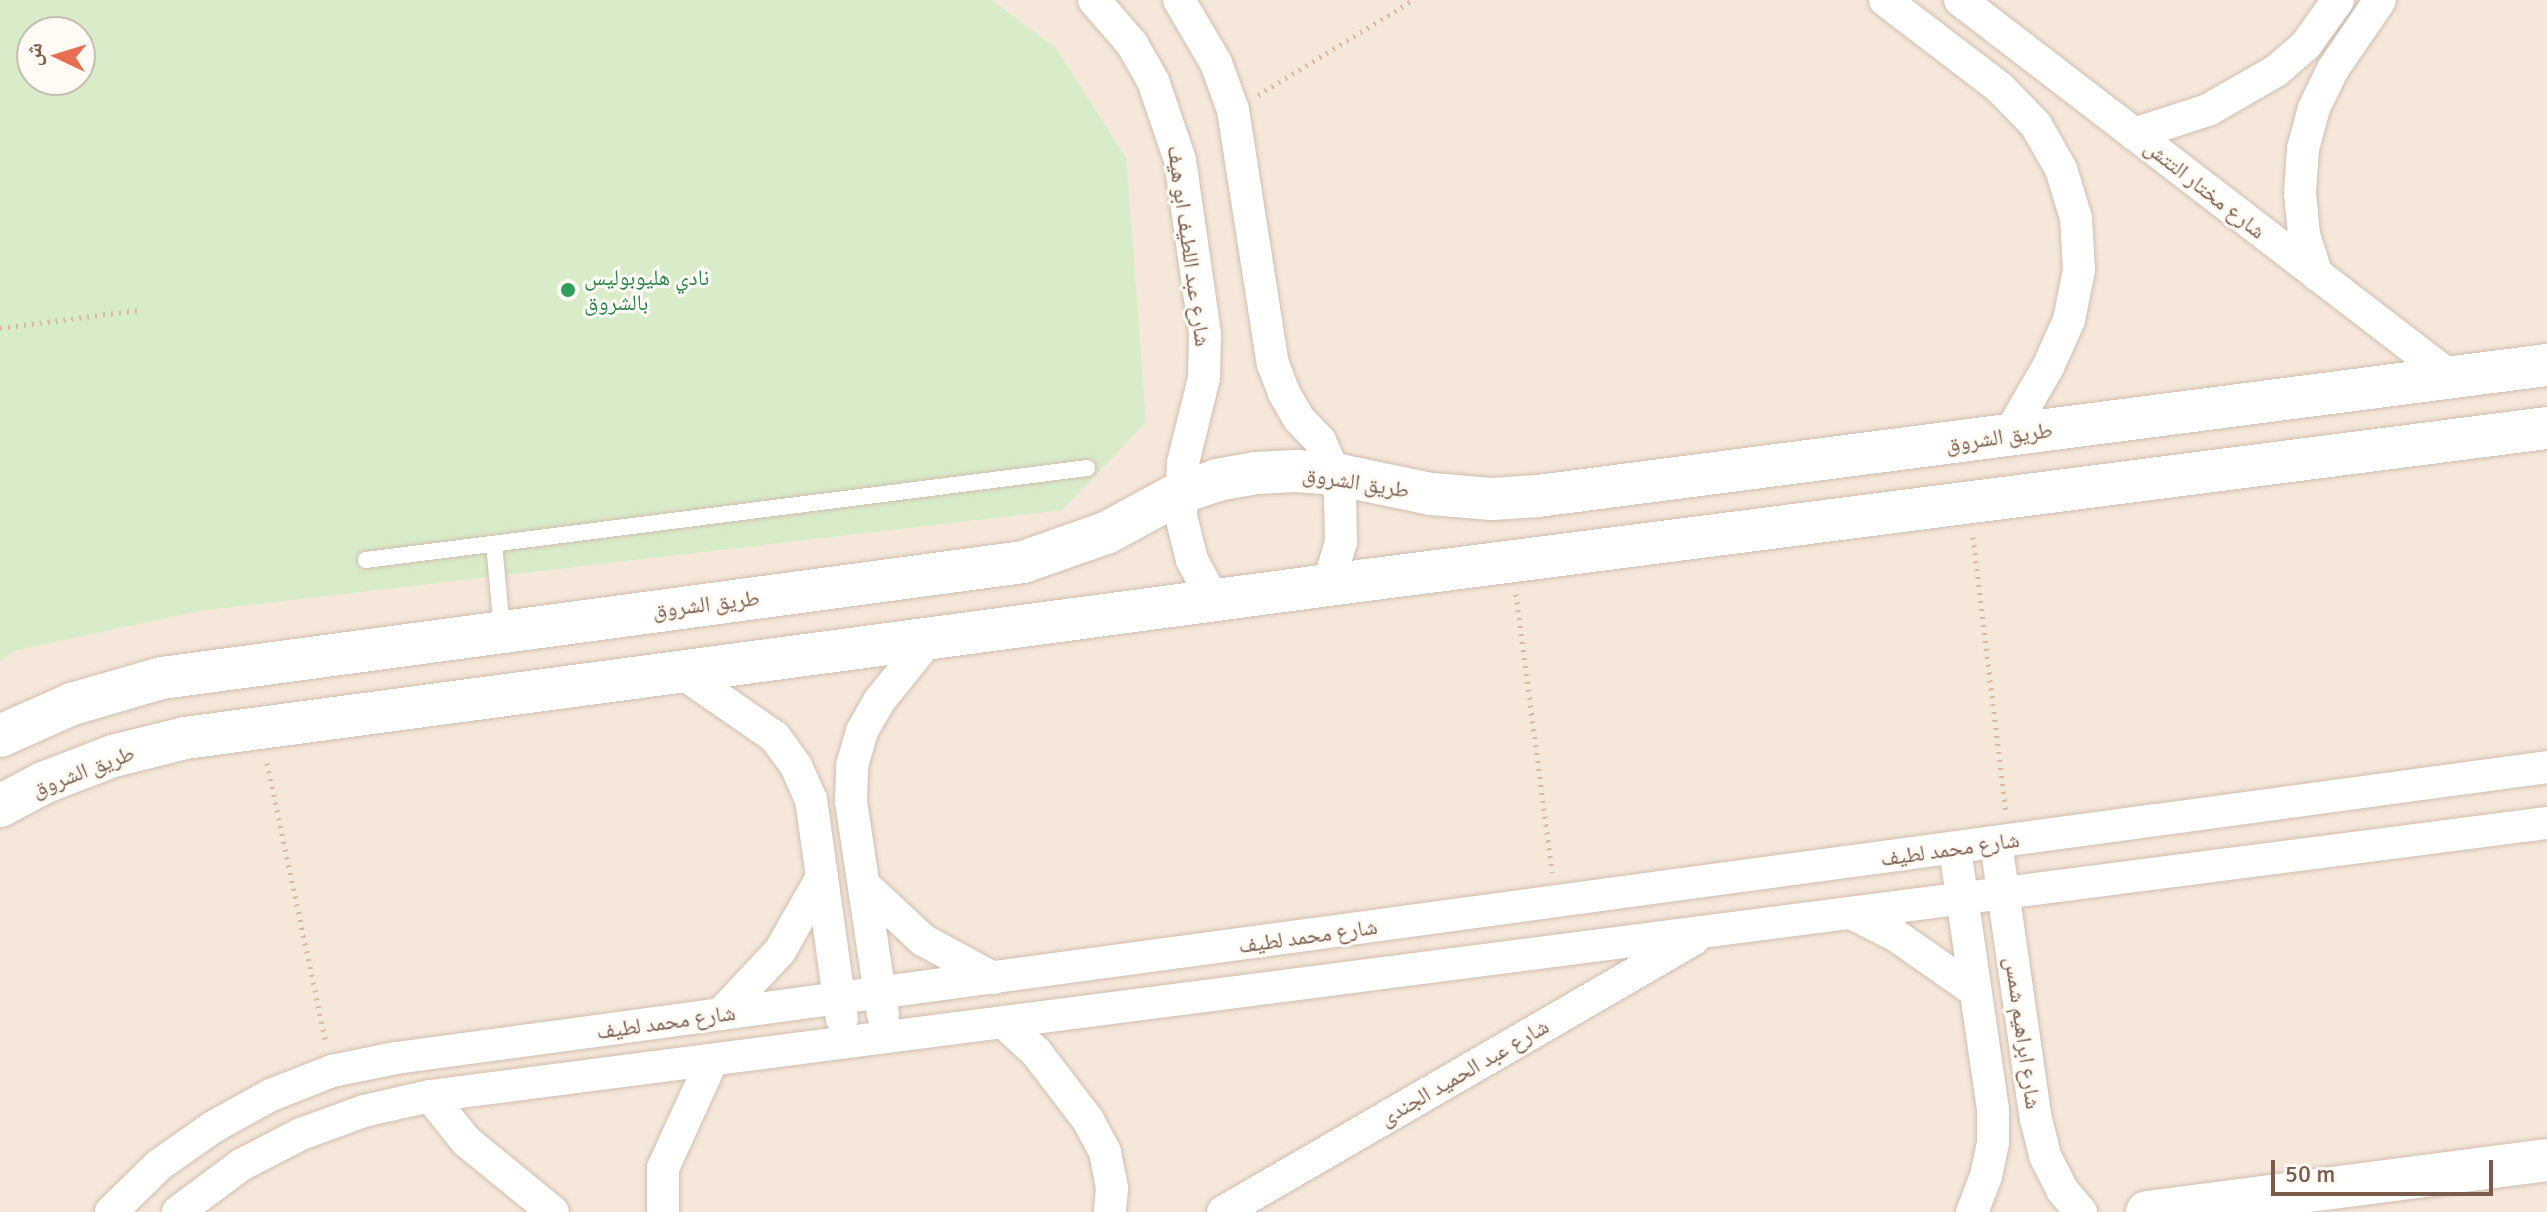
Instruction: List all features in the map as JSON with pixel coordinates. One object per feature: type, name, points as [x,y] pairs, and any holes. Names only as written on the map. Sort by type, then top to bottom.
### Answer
[{"type":"street","name":"شارع عبد اللطيف ابو هيف","points":[[1094,0],[1132,44],[1153,81],[1180,160],[1205,334],[1204,378],[1183,463],[1180,493],[1185,538],[1201,581],[1214,601]]},
{"type":"street","points":[[1179,0],[1216,63],[1233,110],[1273,364],[1284,393],[1299,419],[1320,441],[1335,474],[1340,496],[1341,542],[1328,585]]},
{"type":"street","points":[[1885,0],[2000,88],[2036,125],[2061,169],[2076,218],[2079,270],[2069,320],[2048,367],[2008,436]]},
{"type":"street","name":"شارع مختار التتش","points":[[1960,0],[2451,377]]},
{"type":"street","points":[[2134,134],[2171,125],[2208,110],[2276,71],[2306,45],[2338,0]]},
{"type":"street","points":[[2317,275],[2304,235],[2300,193],[2303,149],[2314,108],[2333,69],[2380,0]]},
{"type":"street","points":[[1972,67],[2002,33]]},
{"type":"street","name":"طريق الشروق","points":[[0,736],[72,704],[162,678],[1023,562],[1106,533],[1180,493],[1217,480],[1256,473],[1296,471],[1335,474],[1431,494],[1492,499],[1599,489],[2547,365]]},
{"type":"street","name":"طريق الشروق","points":[[0,806],[43,783],[113,756],[185,738],[1328,585],[2547,428]]},
{"type":"street","points":[[887,1038],[851,801],[852,766],[862,731],[880,700],[929,639]]},
{"type":"street","points":[[681,672],[775,737],[796,766],[811,799],[845,1043]]},
{"type":"street","name":"شارع محمد لطيف","points":[[111,1212],[159,1165],[213,1127],[271,1095],[332,1071],[396,1058],[2547,767]]},
{"type":"street","name":"شارع محمد لطيف","points":[[178,1212],[241,1165],[301,1134],[364,1111],[430,1096],[2547,823]]},
{"type":"street","name":"شارع ابراهيم شمس","points":[[2003,842],[2003,893],[2036,1119],[2045,1156],[2062,1190],[2081,1212]]},
{"type":"street","name":"شارع ابراهيم شمس","points":[[1955,849],[1993,1109],[1993,1143],[1986,1176],[1972,1212]]},
{"type":"street","points":[[721,1014],[780,951],[822,877]]},
{"type":"street","points":[[864,885],[923,940],[993,978]]},
{"type":"street","points":[[1851,913],[1895,935],[1975,991]]},
{"type":"street","name":"شارع عبد الحميد الجندى","points":[[1223,1212],[1706,932]]},
{"type":"street","points":[[1004,1023],[1045,1062],[1088,1120],[1105,1152],[1112,1188],[1110,1212]]},
{"type":"street","points":[[663,1212],[663,1168],[712,1061]]},
{"type":"street","points":[[430,1096],[466,1141],[553,1212]]},
{"type":"street","points":[[2147,1212],[2547,1160]]},
{"type":"lane","points":[[366,560],[1087,468]]},
{"type":"lane","points":[[494,544],[502,631]]},
{"type":"path","points":[[1233,110],[1413,0]]},
{"type":"path","points":[[0,328],[138,310]]},
{"type":"path","points":[[1969,503],[2003,842]]},
{"type":"path","points":[[1512,562],[1556,902]]},
{"type":"path","points":[[260,728],[332,1071]]},
{"type":"shaded area","points":[[0,0],[2547,0],[2547,1212],[0,1212]]},
{"type":"green space","name":"نادي هليوبوليس بالشروق","points":[[0,0],[991,0],[1056,48],[1126,158],[1146,422],[1062,510],[199,611],[17,650],[0,661]]},
{"type":"place","name":"نادي هليوبوليس بالشروق","points":[[568,290]]}]
